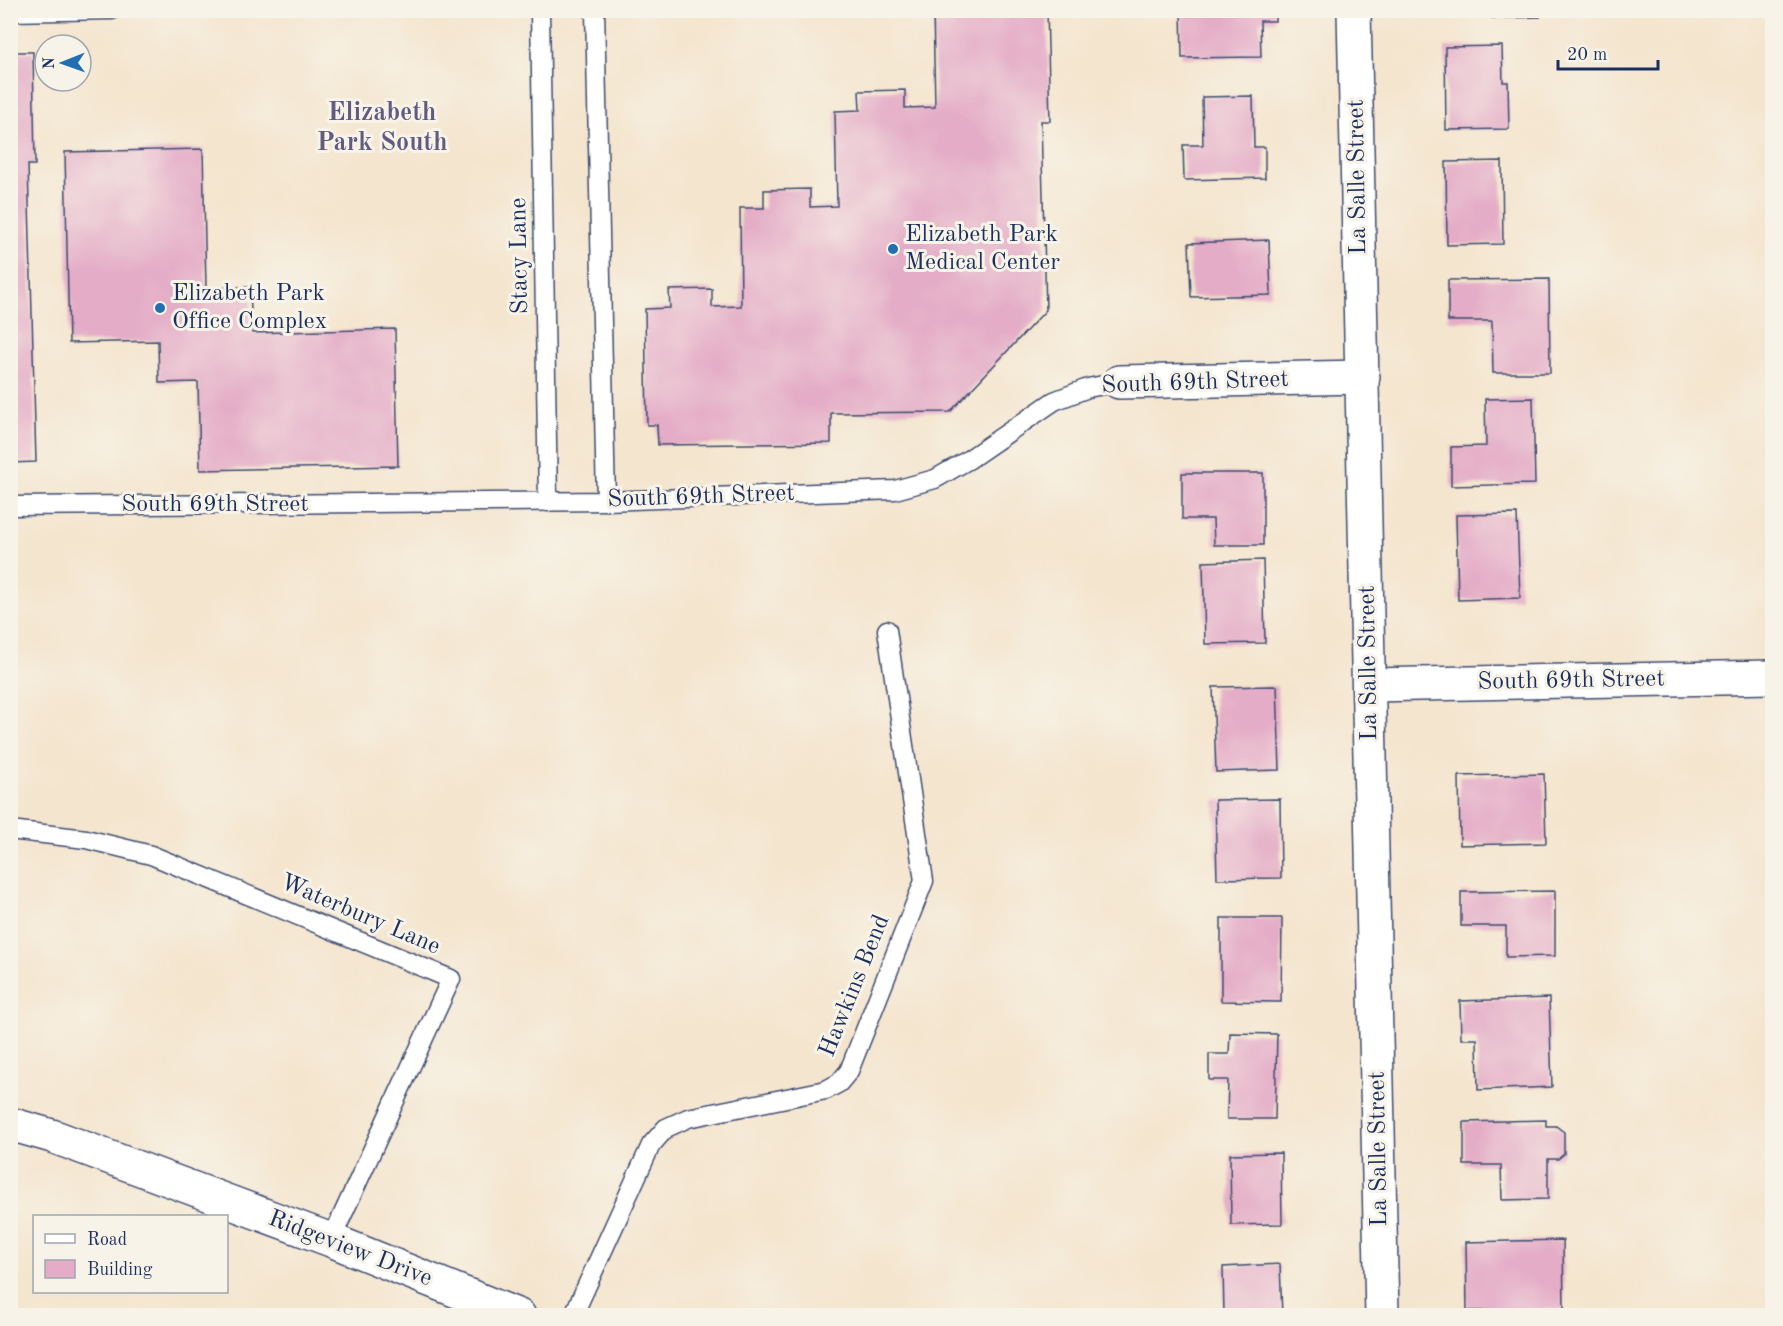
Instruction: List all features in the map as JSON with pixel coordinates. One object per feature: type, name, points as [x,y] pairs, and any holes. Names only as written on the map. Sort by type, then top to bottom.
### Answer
[{"type":"street","name":"La Salle Street","points":[[1354,10],[1382,1316]]},
{"type":"street","name":"South 69th Street","points":[[1119,382],[1363,377]]},
{"type":"street","name":"South 69th Street","points":[[1370,685],[1773,677]]},
{"type":"street","name":"Ridgeview Drive","points":[[10,1124],[52,1136],[331,1240],[519,1316]]},
{"type":"lane","points":[[10,12],[112,10]]},
{"type":"lane","name":"Stacy Lane","points":[[540,10],[548,502]]},
{"type":"lane","points":[[595,10],[606,501]]},
{"type":"lane","name":"South 69th Street","points":[[10,506],[606,501],[895,490],[935,479],[968,460],[1054,401],[1088,388],[1119,382]]},
{"type":"lane","name":"Hawkins Bend","points":[[573,1316],[651,1145],[666,1128],[688,1118],[826,1090],[839,1083],[849,1071],[924,881],[887,630]]},
{"type":"lane","name":"Waterbury Lane","points":[[10,830],[17,829],[86,839],[151,855],[451,979],[331,1240]]},
{"type":"building","name":"Elizabeth Park Medical Center","points":[[933,10],[1047,10],[1050,121],[1041,121],[1046,310],[950,412],[831,413],[831,443],[658,445],[657,425],[647,425],[645,309],[670,308],[669,290],[712,289],[712,307],[741,306],[740,208],[764,208],[764,190],[810,189],[810,207],[837,206],[835,111],[860,110],[859,91],[905,90],[905,108],[935,107]]},
{"type":"building","points":[[1181,10],[1275,10],[1275,21],[1260,21],[1261,57],[1182,58]]},
{"type":"building","points":[[1492,10],[1539,10],[1540,17],[1492,18]]},
{"type":"building","points":[[1502,46],[1503,82],[1508,82],[1509,129],[1446,130],[1445,47]]},
{"type":"building","points":[[10,52],[33,52],[35,165],[28,165],[36,462],[10,463]]},
{"type":"building","points":[[1253,96],[1254,147],[1265,147],[1265,178],[1184,180],[1183,145],[1203,145],[1202,97]]},
{"type":"building","name":"Elizabeth Park Office Complex","points":[[203,149],[206,288],[250,287],[252,333],[395,329],[398,466],[200,470],[198,382],[159,383],[158,341],[69,343],[65,152]]},
{"type":"building","points":[[1502,161],[1503,244],[1447,245],[1446,162]]},
{"type":"building","points":[[1269,240],[1271,295],[1191,297],[1189,243]]},
{"type":"building","points":[[1549,279],[1550,373],[1493,373],[1492,321],[1448,321],[1448,280]]},
{"type":"building","points":[[1533,398],[1535,484],[1451,486],[1451,447],[1486,446],[1485,399]]},
{"type":"building","points":[[1182,473],[1263,473],[1263,545],[1214,545],[1213,519],[1182,519]]},
{"type":"building","points":[[1517,514],[1520,598],[1458,600],[1456,515]]},
{"type":"building","points":[[1263,560],[1265,643],[1205,644],[1203,562]]},
{"type":"building","points":[[1277,686],[1280,770],[1216,772],[1213,687]]},
{"type":"building","points":[[1544,774],[1546,843],[1460,845],[1459,776]]},
{"type":"building","points":[[1280,799],[1281,878],[1217,879],[1215,800]]},
{"type":"building","points":[[1555,891],[1555,956],[1506,957],[1506,926],[1461,926],[1461,892]]},
{"type":"building","points":[[1221,918],[1282,918],[1281,1002],[1221,1001]]},
{"type":"building","points":[[1549,998],[1552,1087],[1478,1090],[1477,1039],[1461,1039],[1460,1001]]},
{"type":"building","points":[[1230,1033],[1277,1034],[1275,1119],[1227,1119],[1228,1080],[1209,1080],[1209,1054],[1229,1054]]},
{"type":"building","points":[[1546,1120],[1546,1126],[1556,1126],[1564,1132],[1564,1154],[1558,1159],[1548,1159],[1548,1199],[1502,1200],[1501,1165],[1464,1165],[1464,1122]]},
{"type":"building","points":[[1281,1153],[1282,1224],[1231,1225],[1230,1154]]},
{"type":"building","points":[[1563,1240],[1564,1309],[1467,1311],[1466,1242]]},
{"type":"building","points":[[1280,1264],[1282,1316],[1224,1316],[1223,1267]]},
{"type":"place","name":"Elizabeth Park Medical Center","points":[[893,249]]},
{"type":"place","name":"Elizabeth Park Office Complex","points":[[160,308]]},
{"type":"district","name":"Elizabeth Park South","points":[[382,128]]}]
